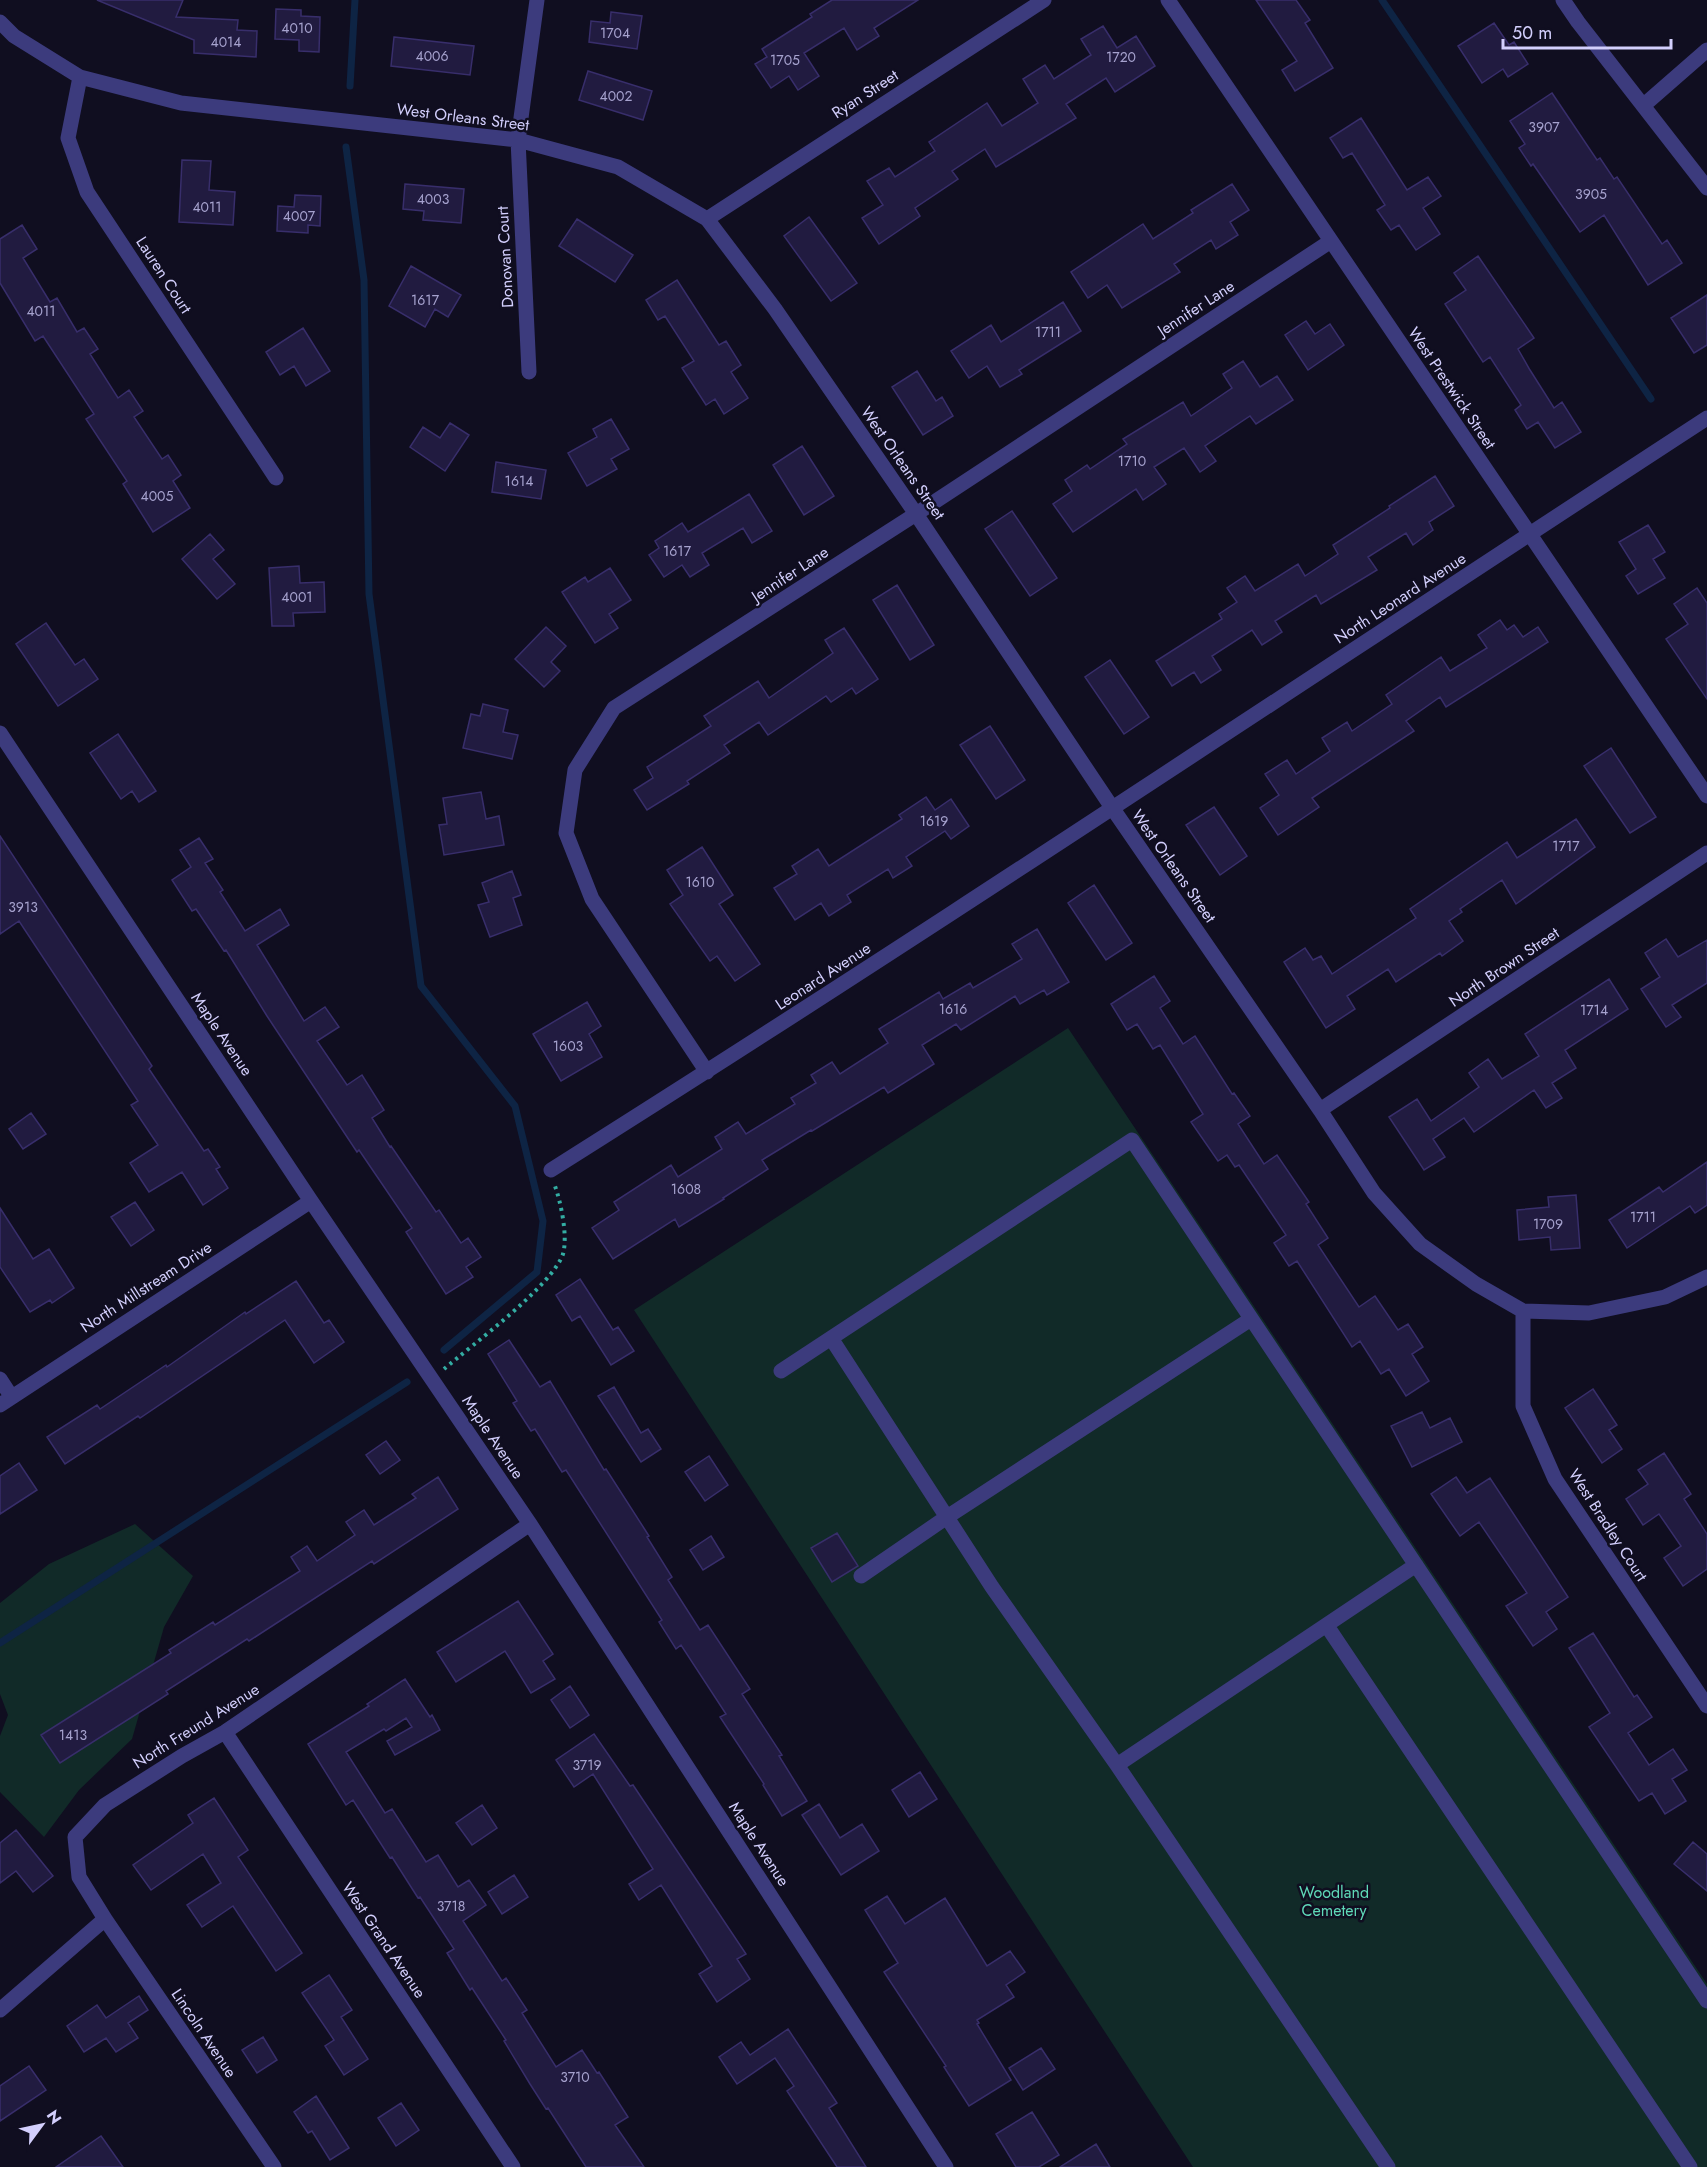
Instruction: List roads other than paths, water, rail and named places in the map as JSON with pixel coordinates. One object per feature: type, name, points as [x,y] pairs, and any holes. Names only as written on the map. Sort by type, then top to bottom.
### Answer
[{"type":"street","name":"Donovan Court","points":[[529,372],[518,140],[537,0]]},
{"type":"street","name":"Ryan Street","points":[[706,219],[1044,0]]},
{"type":"street","name":"West Prestwick Street","points":[[1168,0],[1707,796]]},
{"type":"street","points":[[1563,0],[1707,188]]},
{"type":"street","name":"West Orleans Street","points":[[0,22],[14,36],[80,77],[182,103],[518,140],[618,167],[706,219],[775,309],[916,514],[1374,1193],[1420,1244],[1476,1284],[1523,1311]]},
{"type":"street","points":[[1644,105],[1707,50]]},
{"type":"street","name":"Lauren Court","points":[[80,77],[68,138],[87,192],[276,478]]},
{"type":"street","name":"Jennifer Lane","points":[[707,1072],[592,899],[566,833],[575,770],[614,708],[916,514],[1332,241]]},
{"type":"street","name":"North Leonard Avenue","points":[[1113,809],[1707,418]]},
{"type":"street","name":"Maple Avenue","points":[[1,738],[530,1524],[946,2167]]},
{"type":"street","name":"Leonard Avenue","points":[[551,1170],[707,1072],[1113,809]]},
{"type":"street","name":"North Brown Street","points":[[1320,1110],[1707,854]]},
{"type":"street","points":[[781,1371],[1132,1140],[1707,2001]]},
{"type":"street","name":"North Millstream Drive","points":[[6,1401],[311,1201]]},
{"type":"street","points":[[1523,1311],[1589,1313],[1665,1298],[1707,1277]]},
{"type":"street","name":"West Bradley Court","points":[[1523,1311],[1522,1406],[1555,1479],[1707,1706]]},
{"type":"street","points":[[861,1576],[947,1517],[1251,1319]]},
{"type":"street","points":[[831,1338],[992,1587],[1118,1765],[1388,2167]]},
{"type":"street","points":[[0,1379],[6,1401]]},
{"type":"street","name":"North Freund Avenue","points":[[105,1919],[79,1877],[75,1838],[105,1804],[182,1755],[225,1732],[530,1524]]},
{"type":"street","points":[[1118,1765],[1416,1565]]},
{"type":"street","points":[[1327,1626],[1690,2167]]},
{"type":"street","name":"West Grand Avenue","points":[[225,1732],[513,2167]]},
{"type":"street","points":[[0,2010],[105,1919]]},
{"type":"street","name":"Lincoln Avenue","points":[[105,1919],[274,2167]]},
{"type":"waterway","points":[[350,86],[355,0]]},
{"type":"waterway","points":[[1382,0],[1651,399]]},
{"type":"waterway","points":[[346,147],[364,280],[369,594],[421,986],[515,1106],[543,1221],[537,1272],[444,1350]]},
{"type":"waterway","points":[[0,1643],[407,1382]]},
{"type":"park label","name":"Woodland Cemetery","points":[[1334,1901]]}]
